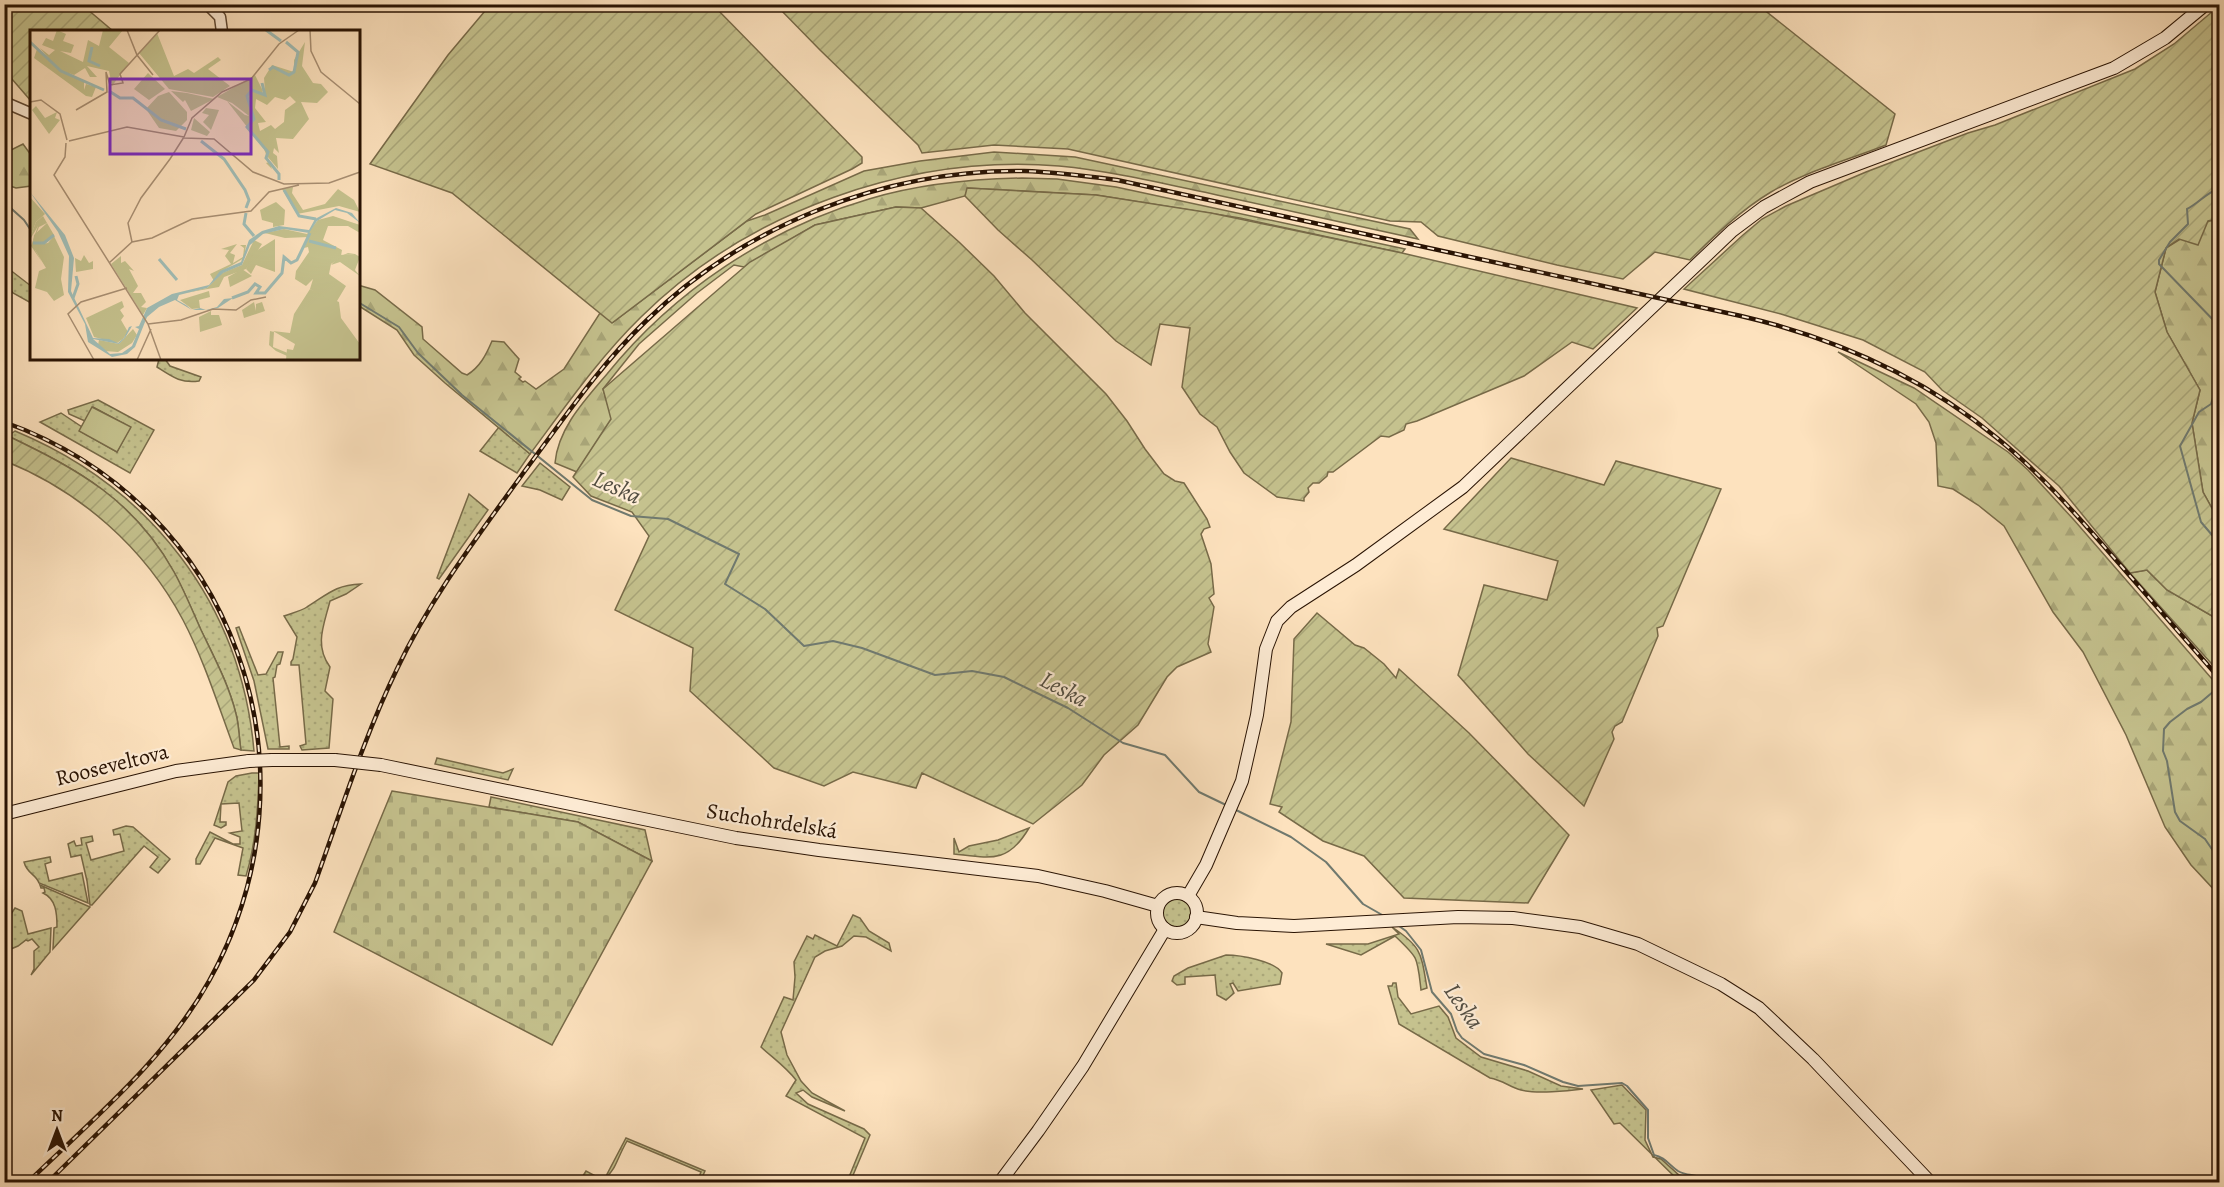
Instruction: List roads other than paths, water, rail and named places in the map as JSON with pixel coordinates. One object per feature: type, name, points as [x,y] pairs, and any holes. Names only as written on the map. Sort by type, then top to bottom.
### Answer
[{"type":"main road","points":[[1188,896],[1219,837],[1242,781],[1257,715],[1266,649],[1277,621],[1291,607],[1356,565],[1464,487],[1661,298],[1740,225],[1764,207],[1810,182],[2114,68],[2165,38],[2206,4]]},
{"type":"main road","name":"Rooseveltova","points":[[4,814],[176,771],[249,761],[335,760]]},
{"type":"main road","name":"Suchohrdelská","points":[[335,760],[381,765],[736,838],[1038,876],[1158,906]]},
{"type":"main road","points":[[1177,893],[1188,896],[1196,906],[1196,917],[1191,927],[1176,932],[1165,928],[1158,919],[1158,906],[1165,896],[1177,893]]},
{"type":"main road","points":[[1196,917],[1237,923],[1294,926],[1365,924],[1458,917],[1513,918],[1580,927],[1638,944],[1721,984],[1775,1021],[1930,1182]]},
{"type":"main road","points":[[1000,1182],[1083,1066],[1165,928]]},
{"type":"street","points":[[207,4],[220,17],[222,30]]},
{"type":"street","points":[[4,102],[30,113]]},
{"type":"waterway","points":[[2220,188],[2187,209],[2188,224],[2170,242],[2159,260],[2159,264],[2220,327]]},
{"type":"waterway","name":"Leska","points":[[4,202],[24,220],[30,229]]},
{"type":"waterway","name":"Leska","points":[[360,303],[399,327],[418,353],[462,395],[592,500],[631,516],[668,519],[739,554],[725,584],[765,609],[804,646],[833,641],[862,648],[935,675],[972,671],[1004,677],[1068,708],[1123,743],[1165,755],[1199,792],[1226,805]]},
{"type":"waterway","points":[[2220,376],[2211,404],[2199,412],[2180,446],[2201,522],[2212,535],[2220,538]]},
{"type":"waterway","points":[[2220,686],[2201,702],[2170,722],[2164,729],[2163,751],[2167,761],[2175,812],[2180,821],[2205,839],[2220,861]]},
{"type":"waterway","name":"Leska","points":[[1234,809],[1291,837],[1326,862],[1363,904],[1384,916]]},
{"type":"waterway","name":"Leska","points":[[1399,926],[1421,950],[1432,992],[1451,1014],[1462,1038],[1484,1054],[1524,1065],[1563,1082],[1578,1086],[1622,1083],[1648,1110],[1648,1138],[1654,1155],[1664,1159],[1678,1171],[1701,1177],[1709,1182]]},
{"type":"railway","points":[[48,1182],[254,980],[290,932],[315,883],[353,774],[385,695],[410,642],[473,543],[567,413],[613,356],[646,321],[685,287],[727,257],[772,231],[820,209],[870,192],[920,180],[972,173],[1024,171],[1117,180],[1741,316],[1844,348],[1877,362],[1939,396],[1969,416],[2012,451],[2069,507],[2220,679]]},
{"type":"railway","points":[[4,422],[84,461],[150,514],[201,579],[237,653],[257,733],[259,816],[244,899],[209,981],[191,1010],[149,1063],[102,1112],[28,1182]]}]
